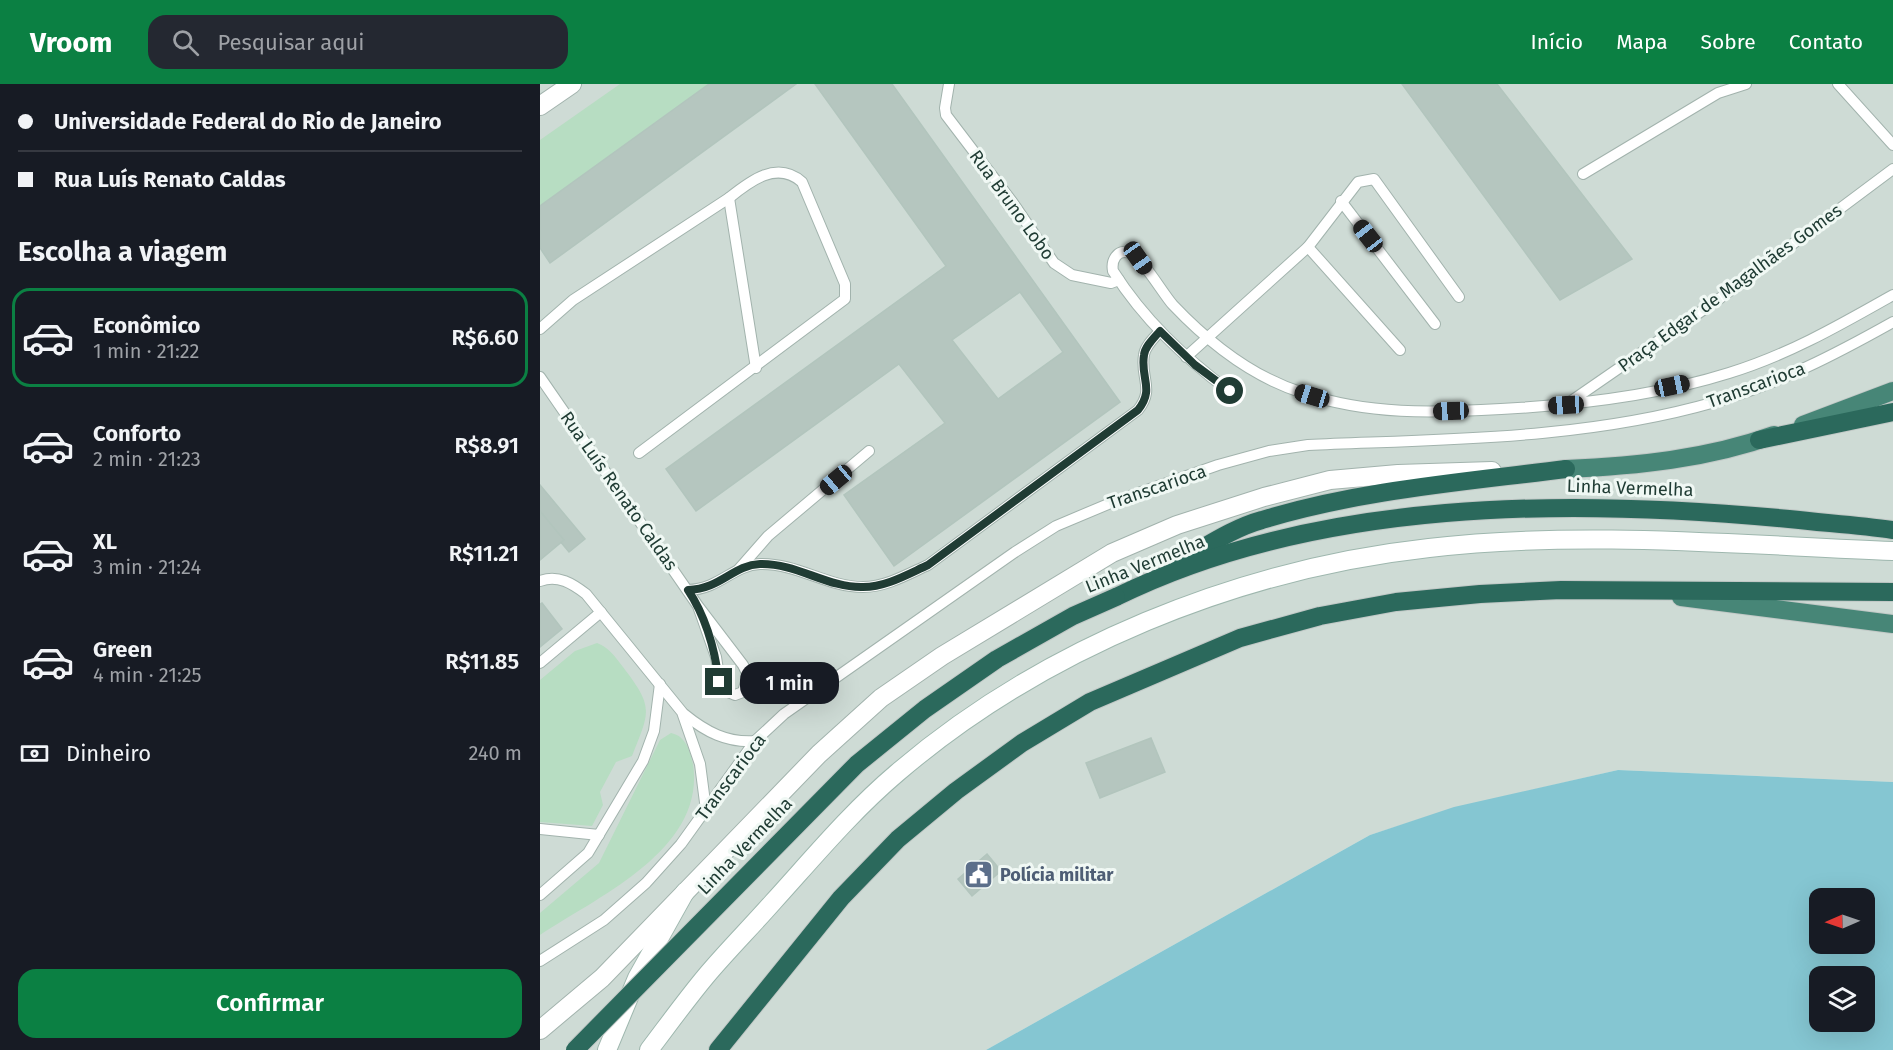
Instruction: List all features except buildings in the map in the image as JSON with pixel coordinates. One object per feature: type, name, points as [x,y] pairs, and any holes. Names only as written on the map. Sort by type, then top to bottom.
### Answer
[{"type":"highway","points":[[1759,440],[1893,391]]},
{"type":"highway","points":[[1122,594],[1232,531],[1262,520],[1364,497],[1566,469],[1635,466],[1701,454],[1893,411]]},
{"type":"highway","name":"Linha Vermelha","points":[[575,1050],[857,764],[926,709],[997,659],[1073,615],[1200,562],[1247,548],[1392,518],[1564,506],[1641,507],[1712,512],[1893,530]]},
{"type":"highway","points":[[718,1050],[841,898],[898,839],[956,791],[1013,750],[1090,702],[1240,638],[1320,616],[1396,602],[1480,594],[1561,590],[1893,592]]},
{"type":"highway","points":[[1643,592],[1893,624]]},
{"type":"main road","points":[[540,106],[572,84]]},
{"type":"main road","points":[[540,1030],[602,978],[819,754],[881,698],[942,656],[1112,553],[1177,525],[1264,497],[1330,480],[1398,474],[1566,469]]},
{"type":"main road","points":[[650,1050],[707,975],[820,848],[896,773],[1002,697],[1050,669],[1153,620],[1260,582],[1309,569],[1431,547],[1612,541],[1893,551]]},
{"type":"main road","points":[[607,1050],[637,978],[686,892]]},
{"type":"lane","name":"Rua Bruno Lobo","points":[[949,84],[946,115],[1013,203],[1054,263],[1072,275],[1111,283],[1119,280]]},
{"type":"lane","points":[[1582,174],[1718,93],[1746,84]]},
{"type":"lane","points":[[1838,84],[1893,145]]},
{"type":"lane","name":"Praça Edgar de Magalhães Gomes","points":[[1566,405],[1719,299],[1893,170]]},
{"type":"lane","points":[[540,330],[573,300],[729,198],[752,179],[768,173],[795,175],[802,182],[846,293],[841,305],[639,453]]},
{"type":"lane","points":[[1186,357],[1308,247],[1341,201],[1358,182],[1374,179],[1459,297]]},
{"type":"lane","points":[[729,198],[756,368]]},
{"type":"lane","points":[[1341,201],[1436,324]]},
{"type":"lane","points":[[1308,247],[1400,350]]},
{"type":"lane","points":[[1230,391],[1186,357],[1160,331],[1119,280],[1113,272],[1113,262],[1121,253],[1130,253],[1138,258],[1172,304],[1207,338],[1259,374],[1300,393],[1347,406],[1380,411],[1432,412],[1566,405],[1622,396],[1729,373],[1792,349],[1893,295]]},
{"type":"lane","name":"Transcarioca","points":[[540,961],[564,948],[604,920],[646,883],[681,844],[755,741],[784,714],[835,676],[1056,526],[1113,502],[1269,451],[1308,445],[1589,429],[1651,418],[1716,402],[1777,381],[1830,357],[1893,322]]},
{"type":"lane","points":[[739,569],[760,564],[796,568],[842,585],[864,587],[890,582],[928,565],[1138,410],[1148,393],[1143,356],[1146,348],[1160,331]]},
{"type":"lane","name":"Rua Luís Renato Caldas","points":[[540,377],[698,606],[743,665],[748,675],[743,692],[735,695],[721,690],[716,657],[698,606]]},
{"type":"lane","points":[[688,590],[714,585],[739,569],[768,536],[869,452]]},
{"type":"lane","points":[[540,581],[557,578],[572,583],[586,594],[682,712],[711,734],[728,740],[755,741]]},
{"type":"lane","points":[[540,663],[601,612]]},
{"type":"lane","points":[[540,895],[574,868],[588,853],[643,760],[654,730],[660,684]]},
{"type":"lane","points":[[682,712],[700,764],[706,810]]},
{"type":"lane","points":[[540,829],[599,835]]},
{"type":"lane","name":"Transcarioca","points":[[540,971],[564,948]]},
{"type":"shaded area","points":[[540,84],[1893,84],[1893,782],[1618,770],[1454,808],[1370,835],[986,1050],[540,1050]]},
{"type":"green space","points":[[620,84],[726,84],[540,215],[540,140]]},
{"type":"green space","points":[[597,643],[612,653],[640,692],[646,710],[643,728],[632,756],[616,762],[600,792],[603,805],[592,826],[540,822],[540,680],[575,651]]},
{"type":"green space","points":[[671,733],[684,741],[693,764],[693,794],[683,821],[666,845],[644,867],[591,904],[540,935],[540,913],[599,863],[660,740]]},
{"type":"water","points":[[1618,770],[1893,782],[1893,1050],[986,1050],[1370,835],[1454,807]]},
{"type":"place","name":"Polícia militar","points":[[979,875]]},
{"type":"route","points":[[719,682],[716,657],[698,606],[688,590],[714,585],[739,569],[760,564],[796,568],[842,585],[864,587],[890,582],[928,565],[1138,410],[1148,393],[1143,356],[1146,348],[1160,331],[1175,348],[1230,391]]}]
